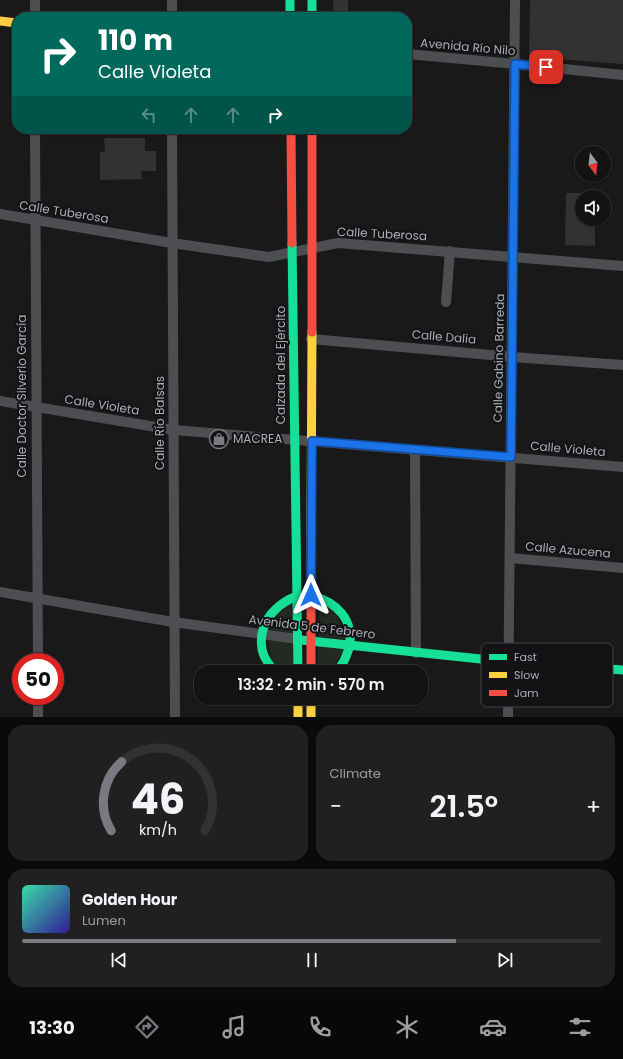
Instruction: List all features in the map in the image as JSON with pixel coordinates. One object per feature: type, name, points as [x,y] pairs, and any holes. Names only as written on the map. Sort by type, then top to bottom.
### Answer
[{"type":"main road","points":[[290,0],[290,12]]},
{"type":"main road","points":[[312,0],[312,12]]},
{"type":"main road","points":[[0,21],[12,22]]},
{"type":"main road","name":"Calzada del Ejército","points":[[291,134],[298,665]]},
{"type":"main road","points":[[311,665],[312,134]]},
{"type":"main road","points":[[311,595],[332,603],[340,611],[346,621],[350,632],[350,645],[344,661],[341,665]]},
{"type":"main road","points":[[270,665],[266,660],[262,650],[262,634],[264,625],[268,616],[275,607],[284,600],[297,596]]},
{"type":"main road","name":"Avenida 5 de Febrero","points":[[298,639],[481,659]]},
{"type":"main road","name":"Avenida 5 de Febrero","points":[[613,669],[623,670]]},
{"type":"main road","points":[[298,705],[298,717]]},
{"type":"main road","points":[[311,705],[311,717]]},
{"type":"street","points":[[35,0],[35,12]]},
{"type":"street","points":[[172,0],[172,12]]},
{"type":"street","name":"Calle Gabino Barreda","points":[[509,643],[516,0]]},
{"type":"street","name":"Avenida Río Nilo","points":[[412,54],[623,75]]},
{"type":"street","name":"Calle Doctor Silverio García","points":[[35,134],[35,407],[38,653]]},
{"type":"street","name":"Calle Río Balsas","points":[[172,134],[174,430],[173,622],[175,717]]},
{"type":"street","name":"Calle Tuberosa","points":[[0,214],[172,243],[269,257],[312,247],[338,243],[623,266]]},
{"type":"street","points":[[446,302],[450,251]]},
{"type":"street","name":"Calle Dalia","points":[[311,339],[512,357],[623,365]]},
{"type":"street","name":"Calle Violeta","points":[[0,402],[174,430],[623,467]]},
{"type":"street","points":[[415,450],[416,653]]},
{"type":"street","name":"Calle Azucena","points":[[510,558],[623,568]]},
{"type":"street","name":"Avenida 5 de Febrero","points":[[0,592],[173,622],[298,639]]},
{"type":"street","points":[[38,705],[38,717]]},
{"type":"street","name":"Calle Gabino Barreda","points":[[508,707],[508,717]]},
{"type":"shaded area","points":[[295,598],[294,633],[264,629]]},
{"type":"shaded area","points":[[320,599],[333,606],[346,639],[318,637]]},
{"type":"shaded area","points":[[268,639],[296,643],[296,665],[276,665],[271,660]]},
{"type":"shaded area","points":[[318,644],[346,646],[335,665],[317,665]]},
{"type":"building","points":[[333,0],[348,0],[348,12],[334,12]]},
{"type":"building","points":[[530,0],[623,0],[623,64],[529,57]]},
{"type":"building","points":[[104,138],[145,138],[145,151],[156,151],[156,171],[141,171],[142,179],[100,180],[100,152],[105,152]]},
{"type":"building","points":[[566,193],[575,193],[575,226],[595,226],[595,246],[565,245]]},
{"type":"traffic: fast","points":[[290,0],[290,12]]},
{"type":"traffic: fast","points":[[312,0],[312,12]]},
{"type":"traffic: fast","points":[[292,243],[298,665]]},
{"type":"traffic: fast","points":[[311,595],[336,607],[346,620],[349,628],[349,648],[341,665]]},
{"type":"traffic: fast","points":[[270,665],[264,656],[262,649],[261,642],[264,627],[271,614],[276,609],[286,601],[297,596]]},
{"type":"traffic: fast","points":[[301,640],[481,659]]},
{"type":"traffic: fast","points":[[613,669],[623,670]]},
{"type":"traffic: slow","points":[[0,21],[12,22]]},
{"type":"traffic: slow","points":[[311,531],[312,332]]},
{"type":"traffic: slow","points":[[298,705],[298,717]]},
{"type":"traffic: slow","points":[[311,705],[311,717]]},
{"type":"traffic: jam","points":[[291,134],[292,243]]},
{"type":"traffic: jam","points":[[312,134],[312,332]]},
{"type":"traffic: jam","points":[[311,531],[311,665]]},
{"type":"place","name":"MACREA","points":[[219,439]]},
{"type":"route","points":[[311,595],[312,441],[511,457],[515,64],[546,67]]}]
